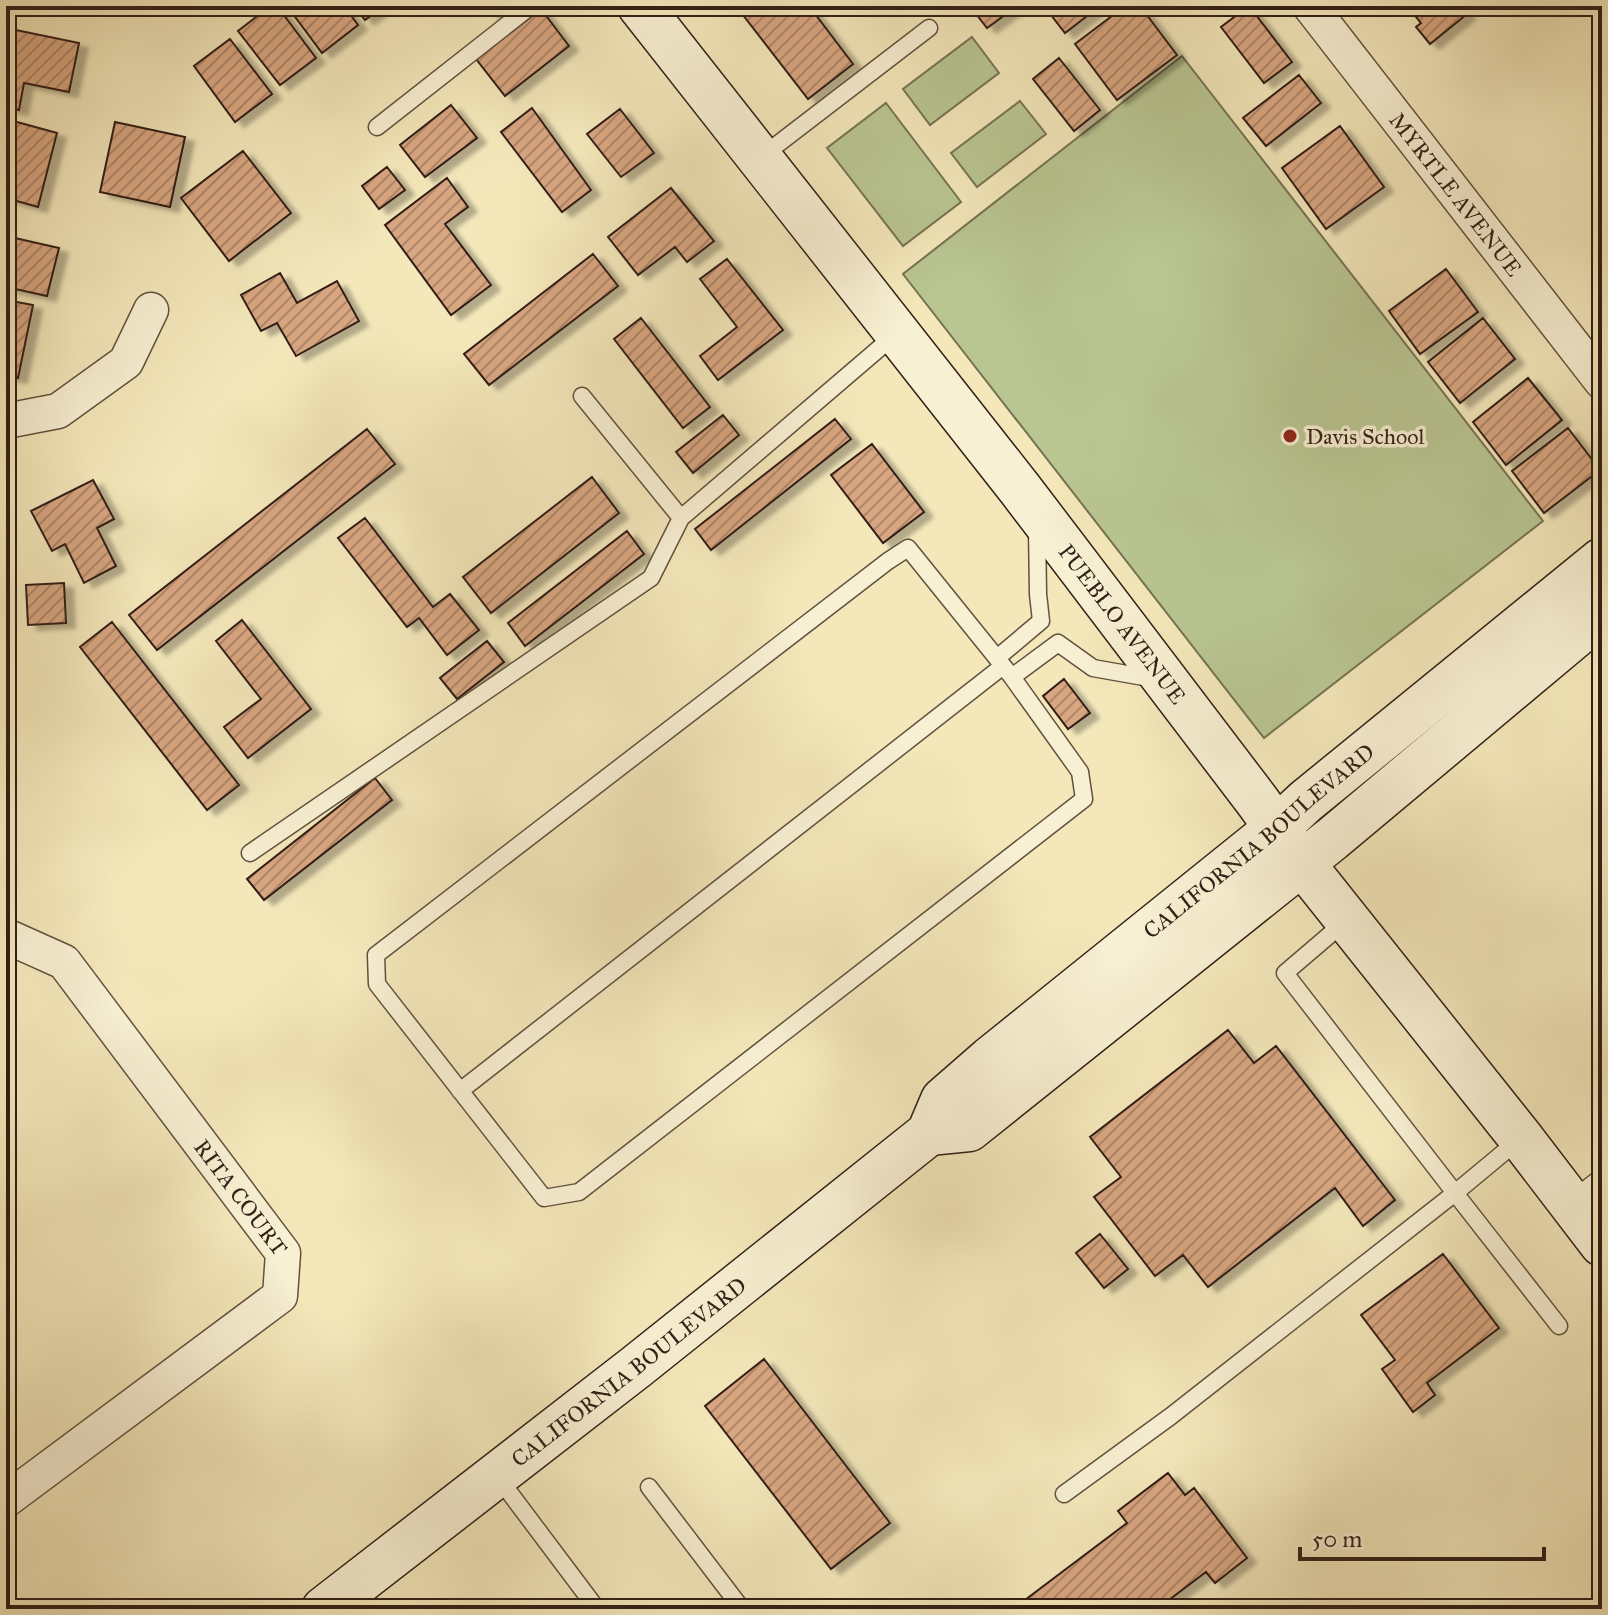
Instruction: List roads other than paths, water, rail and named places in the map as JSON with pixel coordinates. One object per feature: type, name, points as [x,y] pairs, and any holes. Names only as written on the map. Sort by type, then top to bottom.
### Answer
[{"type":"street","name":"PUEBLO AVENUE","points":[[640,6],[1037,511],[1290,846],[1521,1138],[1588,1198],[1602,1244]]},
{"type":"street","name":"MYRTLE AVENUE","points":[[1310,6],[1596,364]]},
{"type":"street","points":[[6,421],[58,411],[126,362],[151,310]]},
{"type":"street","name":"CALIFORNIA BOULEVARD","points":[[1290,846],[1306,801],[1602,560]]},
{"type":"street","name":"CALIFORNIA BOULEVARD","points":[[327,1608],[929,1133],[943,1100],[967,1079],[1290,846],[1602,613]]},
{"type":"street","name":"RITA COURT","points":[[6,936],[64,962],[283,1253],[280,1296],[6,1500]]},
{"type":"lane","points":[[377,127],[531,6]]},
{"type":"lane","points":[[760,158],[929,28]]},
{"type":"lane","points":[[250,853],[651,578],[681,518],[897,333]]},
{"type":"lane","points":[[582,396],[681,518]]},
{"type":"lane","points":[[460,1091],[1004,667],[1041,621],[1037,511]]},
{"type":"lane","points":[[908,548],[1004,667],[1080,772],[1084,799],[579,1192],[544,1198],[377,984],[376,955],[908,548]]},
{"type":"lane","points":[[1004,667],[1058,643],[1093,668],[1166,681]]},
{"type":"lane","points":[[1347,919],[1285,973],[1559,1326]]},
{"type":"lane","points":[[1064,1494],[1171,1416],[1521,1138]]},
{"type":"lane","points":[[496,1475],[597,1609]]},
{"type":"lane","points":[[649,1487],[742,1609]]},
{"type":"place","name":"Davis School","points":[[1290,436]]}]
